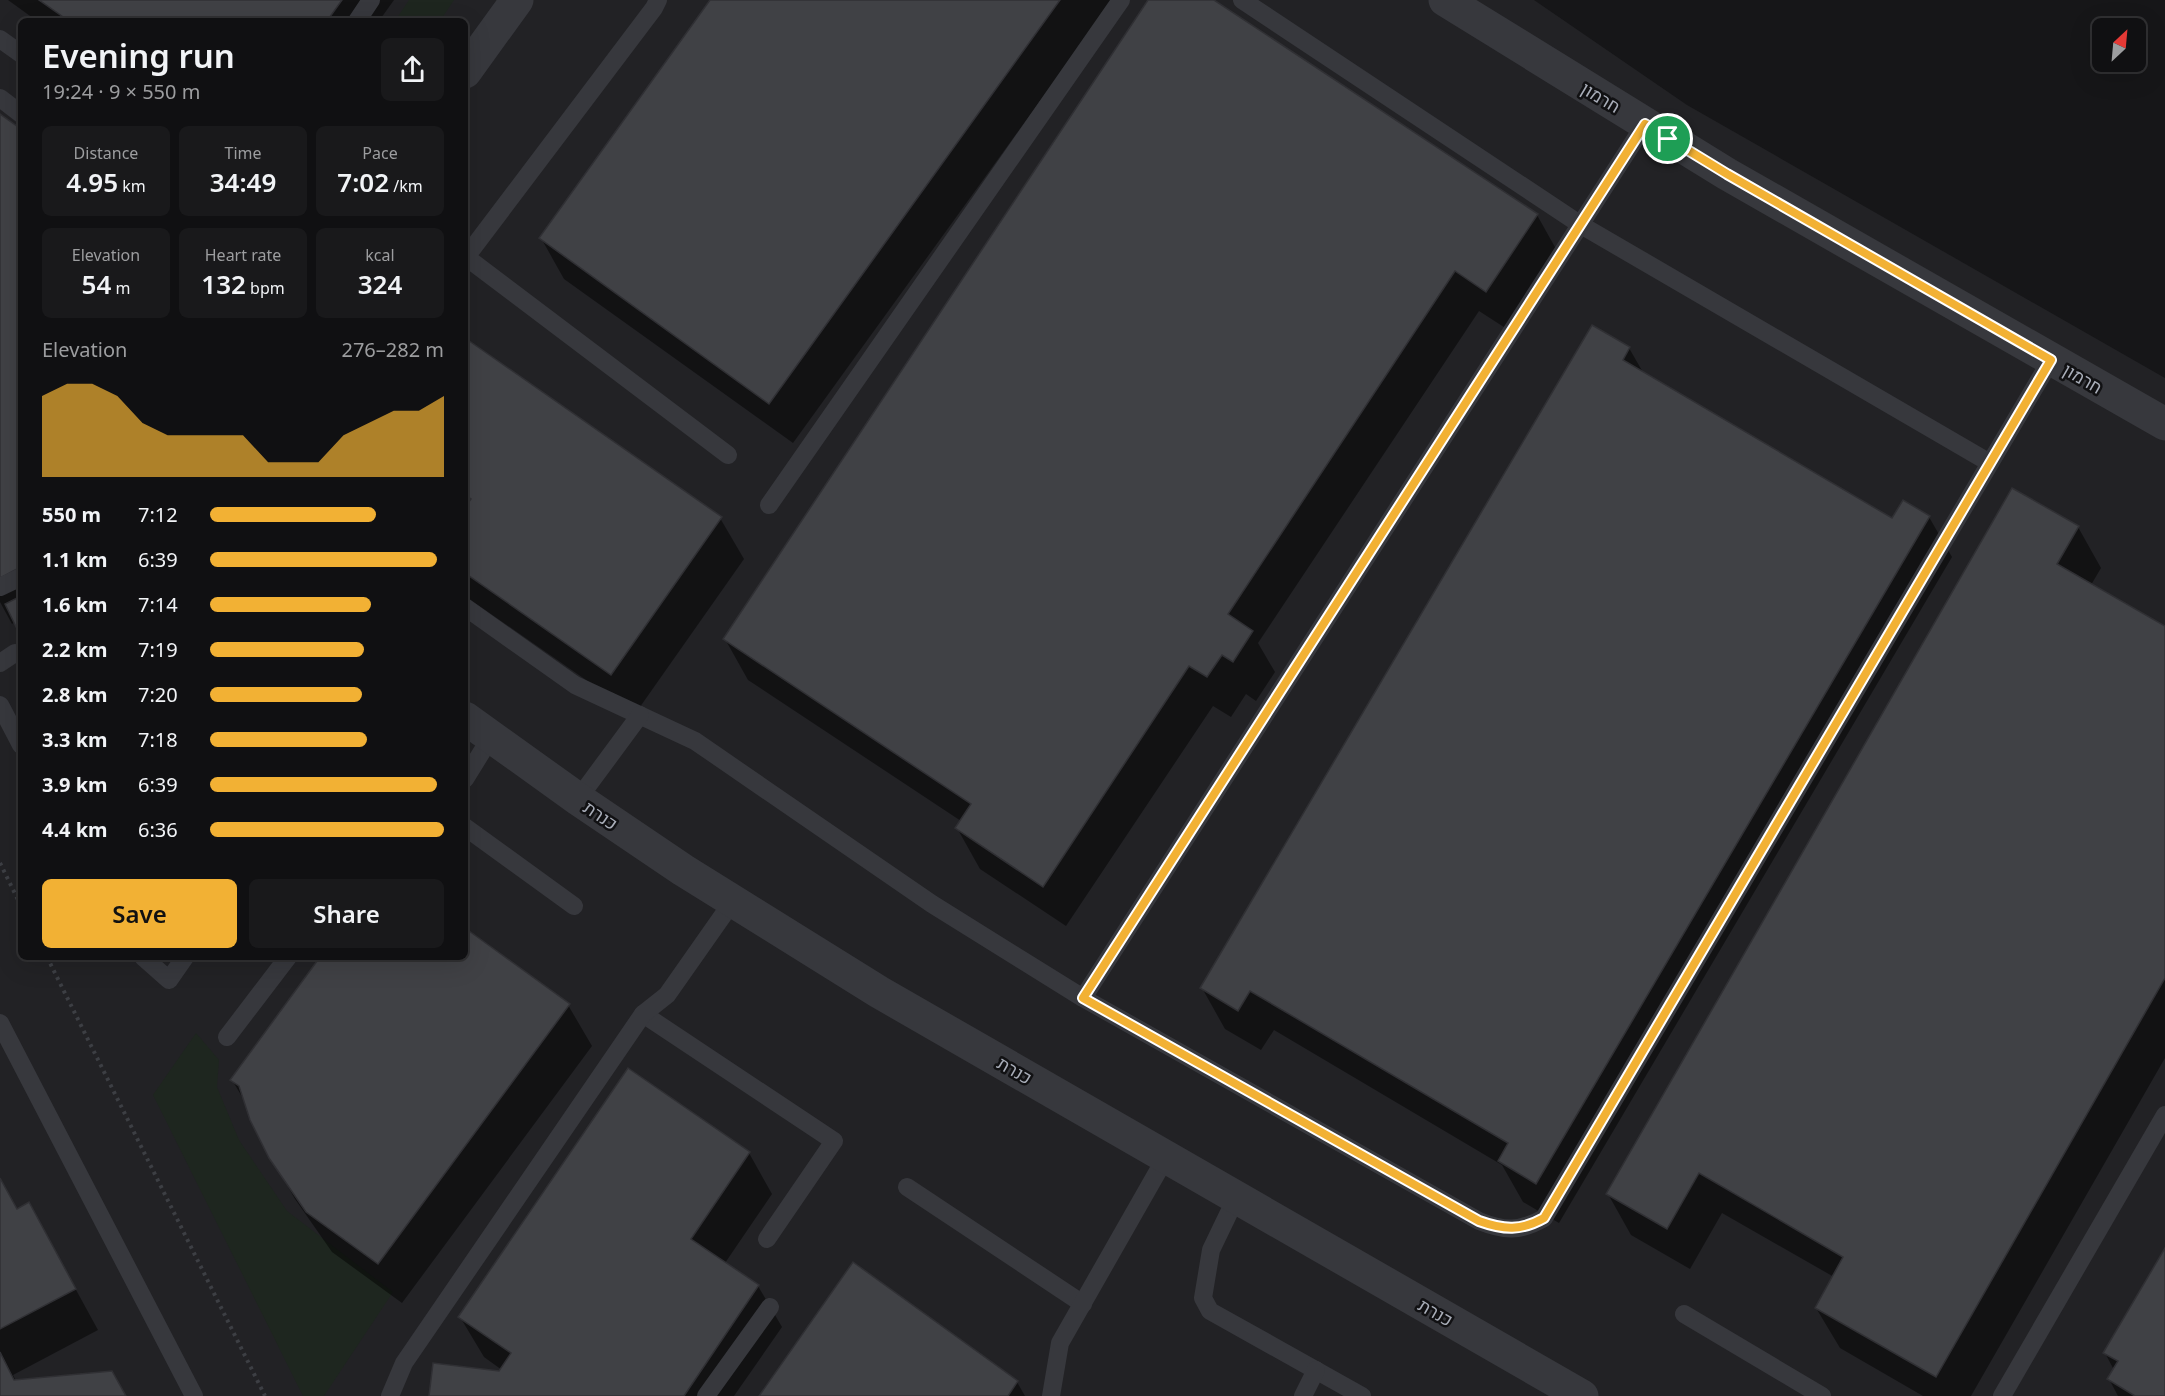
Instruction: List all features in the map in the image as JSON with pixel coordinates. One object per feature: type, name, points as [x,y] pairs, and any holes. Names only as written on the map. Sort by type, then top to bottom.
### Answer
[{"type":"street","points":[[468,68],[517,0]]},
{"type":"street","name":"חרמון","points":[[1445,0],[1737,180],[2165,424]]},
{"type":"street","name":"כנרת","points":[[468,720],[578,799],[733,901],[879,992],[1581,1396]]},
{"type":"lane","points":[[359,18],[371,0]]},
{"type":"lane","points":[[468,254],[658,0]]},
{"type":"lane","points":[[769,505],[1121,0]]},
{"type":"lane","points":[[1242,0],[1581,225],[1990,463]]},
{"type":"lane","points":[[0,39],[18,52]]},
{"type":"lane","points":[[0,98],[18,112]]},
{"type":"lane","points":[[1083,998],[1645,124]]},
{"type":"lane","points":[[468,259],[728,455]]},
{"type":"lane","points":[[468,609],[575,686],[695,741],[932,904],[1083,998],[1479,1221],[1497,1228],[1528,1227],[1544,1218],[2051,360]]},
{"type":"lane","points":[[0,587],[18,578]]},
{"type":"lane","points":[[0,705],[18,740]]},
{"type":"lane","points":[[578,799],[640,715]]},
{"type":"lane","points":[[468,774],[491,736]]},
{"type":"lane","points":[[468,829],[574,906]]},
{"type":"lane","points":[[390,1396],[404,1363],[643,1014],[667,995],[733,901]]},
{"type":"lane","points":[[146,960],[169,980],[183,960]]},
{"type":"lane","points":[[227,1037],[286,960]]},
{"type":"lane","points":[[643,1014],[834,1142],[767,1239]]},
{"type":"lane","points":[[0,1023],[194,1396]]},
{"type":"lane","points":[[2002,1396],[2165,1115]]},
{"type":"lane","points":[[1051,1396],[1060,1342],[1166,1157]]},
{"type":"lane","points":[[907,1187],[1083,1304]]},
{"type":"lane","points":[[1236,1198],[1211,1250],[1203,1298],[1210,1311],[1362,1396]]},
{"type":"lane","points":[[706,1396],[770,1307]]},
{"type":"lane","points":[[1684,1314],[1822,1396]]},
{"type":"lane","points":[[1303,1396],[1316,1370]]},
{"type":"path","points":[[0,863],[18,900]]},
{"type":"path","points":[[48,960],[265,1396]]},
{"type":"shaded area","points":[[0,0],[1534,0],[1687,105],[2165,378],[2165,1396],[0,1396]]},
{"type":"shaded area","points":[[409,0],[454,0],[442,18],[397,18]]},
{"type":"shaded area","points":[[196,1033],[219,1060],[217,1087],[239,1140],[287,1211],[393,1292],[324,1396],[303,1396],[153,1095]]},
{"type":"building","points":[[39,0],[342,0],[329,18],[65,18]]},
{"type":"building","points":[[710,0],[1060,0],[769,404],[539,238]]},
{"type":"building","points":[[1148,0],[1214,0],[1538,214],[1486,292],[1455,271],[1228,614],[1253,631],[1233,662],[1222,655],[1207,677],[1189,666],[1043,887],[955,828],[971,804],[723,639]]},
{"type":"building","points":[[0,114],[18,127],[18,569],[0,578]]},
{"type":"building","points":[[1592,325],[1630,347],[1623,360],[1892,518],[1903,500],[1930,516],[1536,1184],[1498,1161],[1508,1143],[1250,991],[1238,1011],[1200,988]]},
{"type":"building","points":[[468,340],[722,517],[611,675],[468,575],[468,503],[471,499],[468,497]]},
{"type":"building","points":[[2012,488],[2079,526],[2057,564],[2165,626],[2165,978],[1936,1377],[1815,1308],[1843,1257],[1699,1173],[1667,1229],[1606,1194]]},
{"type":"building","points":[[18,598],[18,631],[5,604]]},
{"type":"building","points":[[468,930],[570,1004],[378,1264],[306,1212],[269,1158],[250,1120],[239,1086],[230,1080],[318,960],[468,960]]},
{"type":"building","points":[[628,1068],[750,1152],[691,1239],[759,1285],[684,1396],[429,1396],[433,1363],[499,1371],[511,1353],[458,1317]]},
{"type":"building","points":[[0,1178],[17,1209],[29,1202],[76,1289],[0,1329]]},
{"type":"building","points":[[2165,1248],[2165,1396],[2135,1396],[2107,1379],[2118,1361],[2103,1353]]},
{"type":"building","points":[[853,1262],[1018,1381],[1008,1396],[759,1396]]},
{"type":"building","points":[[0,1352],[14,1380],[112,1371],[126,1396],[0,1396]]},
{"type":"route","points":[[1645,124],[1668,139],[2051,360],[1544,1218],[1528,1227],[1497,1228],[1479,1221],[1083,998],[1645,124]]}]
